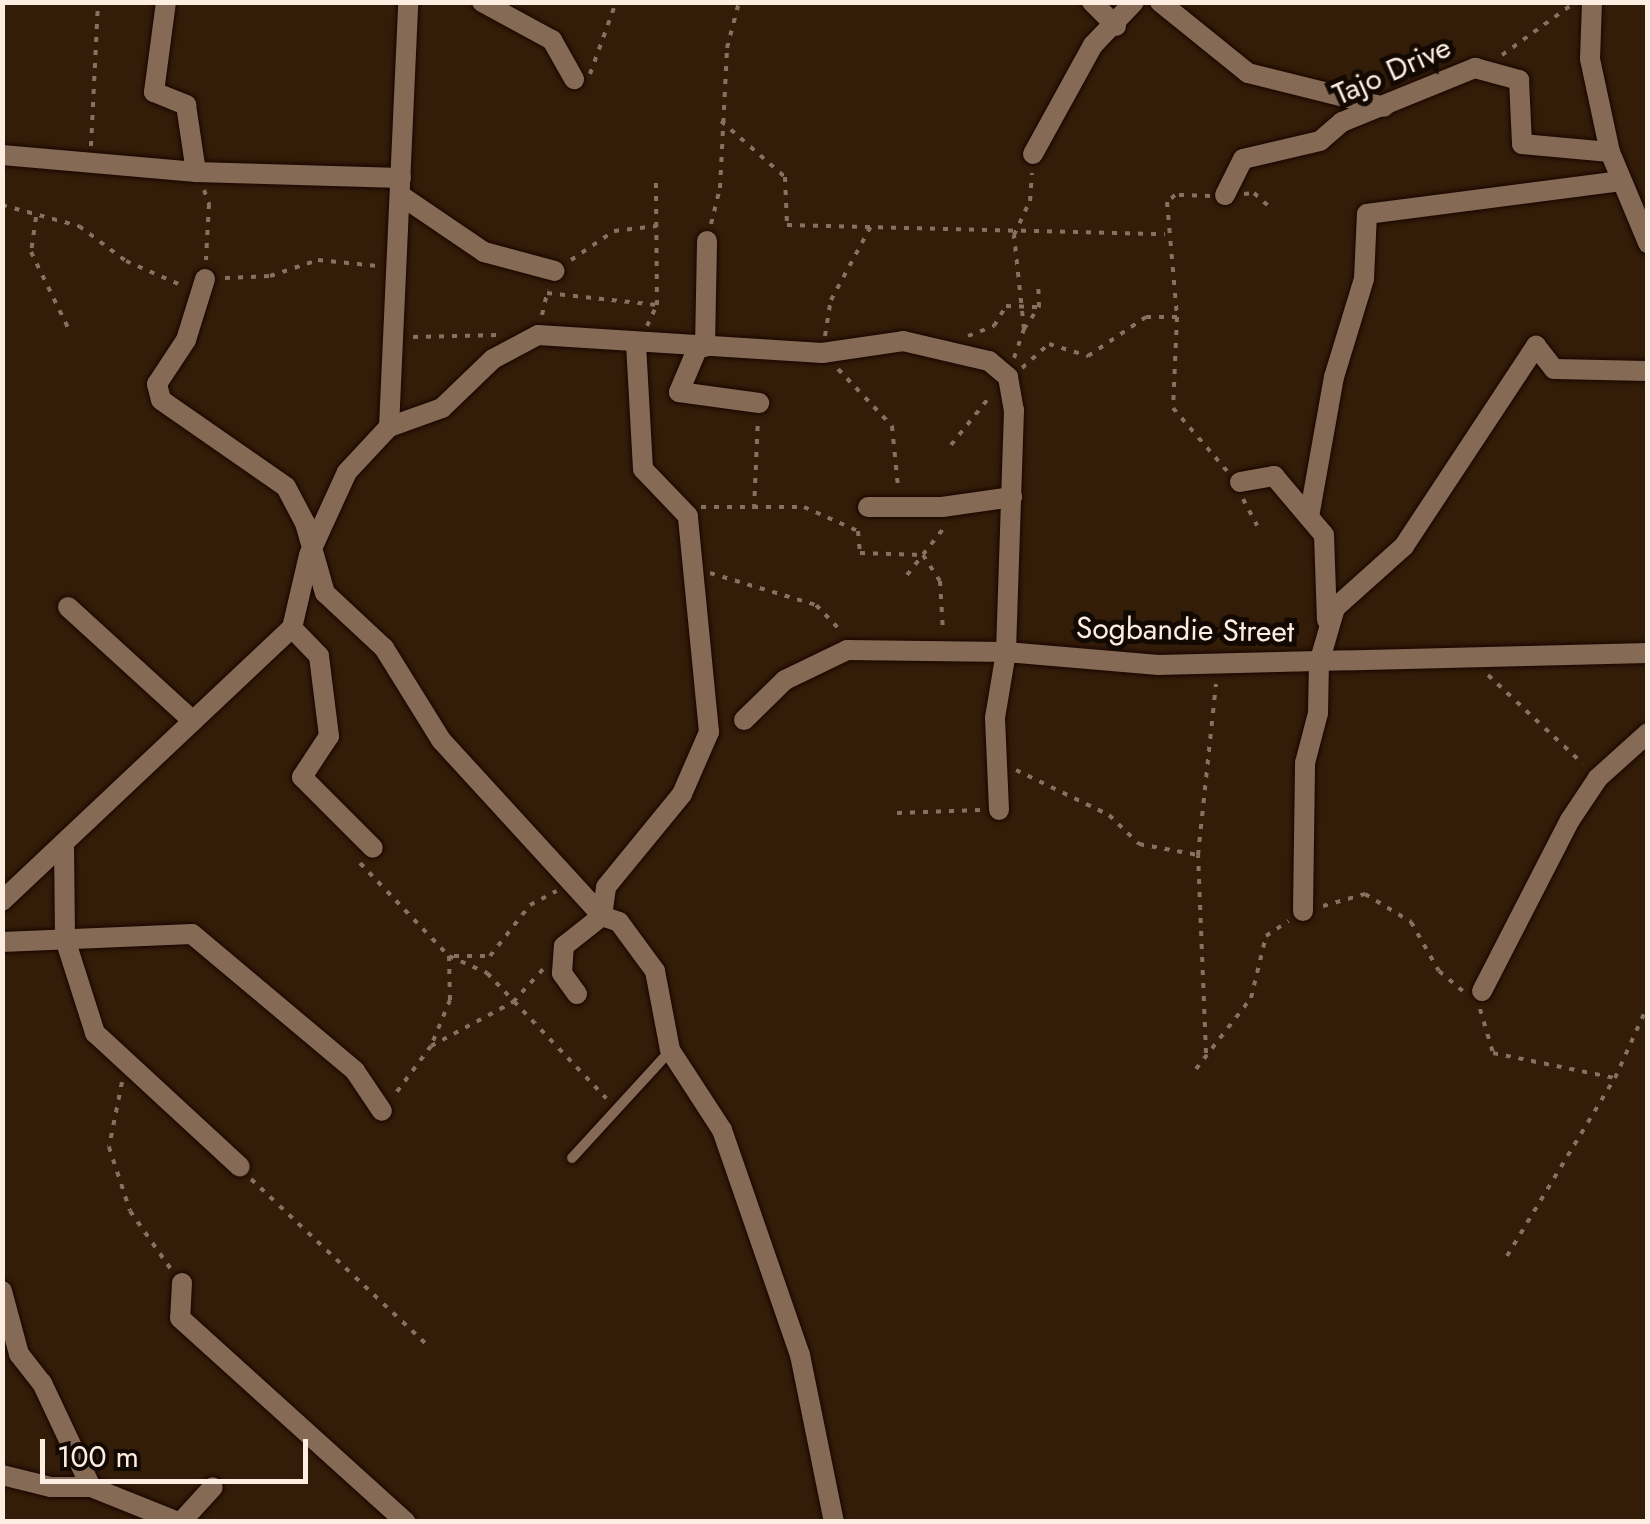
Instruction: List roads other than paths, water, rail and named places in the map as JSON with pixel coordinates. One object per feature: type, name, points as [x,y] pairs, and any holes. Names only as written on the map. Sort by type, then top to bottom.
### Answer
[{"type":"street","points":[[166,2],[154,92],[186,105],[196,172]]},
{"type":"street","points":[[388,427],[408,2]]},
{"type":"street","points":[[482,2],[552,40],[574,79]]},
{"type":"street","points":[[1092,2],[1116,26]]},
{"type":"street","points":[[1032,154],[1048,136],[1093,45],[1116,26],[1134,2]]},
{"type":"street","points":[[1160,2],[1248,73],[1385,107]]},
{"type":"street","points":[[1592,2],[1590,59],[1610,152],[1648,243]]},
{"type":"street","name":"Tajo Drive","points":[[1226,195],[1243,160],[1320,142],[1342,122],[1385,107],[1440,77],[1475,68],[1519,80],[1522,144],[1610,152]]},
{"type":"street","points":[[2,154],[401,186],[484,252],[555,271]]},
{"type":"street","points":[[1308,517],[1334,377],[1364,279],[1366,214],[1622,180]]},
{"type":"street","points":[[708,240],[702,347],[679,392],[759,402]]},
{"type":"street","points":[[203,286],[186,340],[157,384],[161,400],[286,487],[306,523],[310,555],[325,593],[384,648],[441,740],[602,916],[619,922],[654,971],[670,1050],[722,1130],[800,1355],[839,1520]]},
{"type":"street","points":[[2,901],[292,628],[310,555],[347,472],[388,427],[442,408],[493,359],[538,335],[822,353],[903,341],[988,361],[1008,377],[1012,496],[1006,652],[996,772],[999,810]]},
{"type":"street","points":[[577,994],[562,973],[564,946],[602,916],[606,886],[682,794],[709,732],[697,568],[688,516],[643,469],[636,344]]},
{"type":"street","points":[[1304,911],[1305,763],[1318,713],[1319,663],[1335,608],[1404,546],[1536,346],[1554,369],[1648,371]]},
{"type":"street","points":[[1240,482],[1274,476],[1324,536],[1328,632]]},
{"type":"street","points":[[868,507],[942,507],[1012,496]]},
{"type":"street","points":[[68,607],[193,721]]},
{"type":"street","points":[[292,628],[318,656],[329,736],[302,777],[373,848]]},
{"type":"street","name":"Sogbandie Street","points":[[744,720],[786,680],[847,650],[1006,652],[1219,664],[1485,661],[1648,653]]},
{"type":"street","points":[[1482,991],[1570,820],[1598,778],[1648,733]]},
{"type":"street","points":[[64,844],[65,939],[95,1033],[126,1066],[240,1167]]},
{"type":"street","points":[[2,942],[192,934],[355,1072],[382,1112]]},
{"type":"street","points":[[182,1284],[180,1318],[406,1522]]},
{"type":"street","points":[[2,1291],[20,1354],[42,1383],[91,1487]]},
{"type":"street","points":[[2,1475],[51,1487],[91,1487],[180,1522],[213,1488]]},
{"type":"lane","points":[[572,1158],[670,1050]]}]
